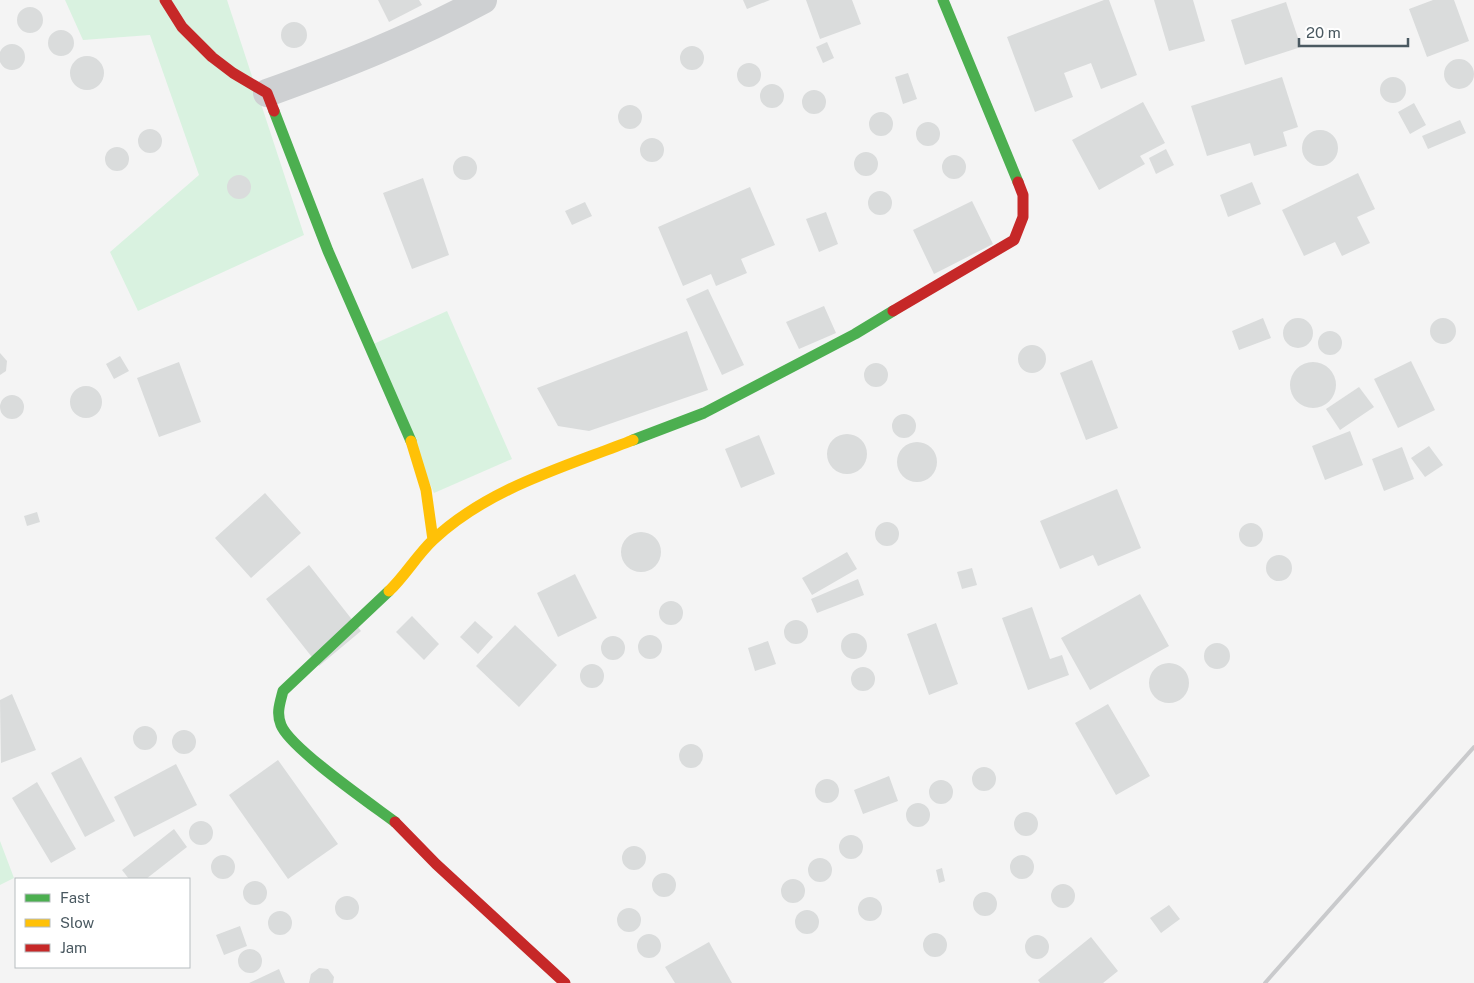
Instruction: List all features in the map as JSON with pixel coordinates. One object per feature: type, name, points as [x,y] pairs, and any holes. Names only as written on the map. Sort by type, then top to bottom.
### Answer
[{"type":"street","points":[[165,0],[182,27],[212,56],[233,73],[267,93],[328,251],[412,444],[426,490],[433,540]]},
{"type":"street","points":[[267,93],[355,62],[436,26],[483,0]]},
{"type":"street","points":[[565,983],[436,864],[395,822],[305,753],[281,726],[278,711],[283,691],[404,577],[433,540],[468,514],[512,487],[704,413],[855,334],[1014,240],[1023,217],[1023,195],[943,0]]},
{"type":"green space","points":[[65,0],[227,0],[304,235],[138,311],[110,252],[199,175],[150,35],[83,40]]},
{"type":"green space","points":[[447,311],[512,459],[434,493],[369,346]]},
{"type":"green space","points":[[0,841],[14,878],[0,885]]},
{"type":"building","points":[[378,0],[419,0],[422,5],[389,22]]},
{"type":"building","points":[[743,0],[770,0],[747,9]]},
{"type":"building","points":[[806,0],[852,0],[861,24],[820,39]]},
{"type":"building","points":[[1104,0],[1109,0],[1137,75],[1101,89],[1091,63],[1064,73],[1073,97],[1035,112],[1007,37]]},
{"type":"building","points":[[1154,0],[1193,0],[1205,41],[1169,51]]},
{"type":"building","points":[[1433,0],[1454,0],[1469,41],[1427,57],[1409,9]]},
{"type":"building","points":[[1286,2],[1301,47],[1245,65],[1231,20]]},
{"type":"building","points":[[30,7],[39,11],[43,20],[39,29],[30,33],[21,29],[17,20],[21,11]]},
{"type":"building","points":[[294,22],[303,26],[307,35],[303,44],[294,48],[285,44],[281,35],[285,26]]},
{"type":"building","points":[[61,30],[70,34],[74,43],[70,52],[61,56],[52,52],[48,43],[52,34]]},
{"type":"building","points":[[827,42],[834,58],[823,63],[816,47]]},
{"type":"building","points":[[12,44],[21,48],[25,57],[21,66],[12,70],[3,66],[-1,57],[3,48]]},
{"type":"building","points":[[692,46],[697,47],[703,53],[703,63],[697,69],[692,70],[687,69],[681,63],[680,58],[681,53],[687,47]]},
{"type":"building","points":[[87,56],[94,57],[99,61],[103,66],[103,80],[99,85],[94,89],[87,90],[80,89],[75,85],[71,80],[70,73],[71,66],[75,61],[80,57]]},
{"type":"building","points":[[1459,59],[1465,60],[1473,68],[1473,80],[1465,88],[1459,89],[1453,88],[1445,80],[1444,74],[1445,68],[1453,60]]},
{"type":"building","points":[[749,63],[758,66],[761,75],[758,84],[749,87],[740,84],[737,75],[740,66]]},
{"type":"building","points":[[908,73],[917,99],[903,104],[895,77]]},
{"type":"building","points":[[1282,77],[1298,127],[1283,132],[1287,146],[1254,156],[1250,143],[1207,156],[1191,106]]},
{"type":"building","points":[[1393,77],[1402,81],[1406,90],[1402,99],[1393,103],[1384,99],[1380,90],[1384,81]]},
{"type":"building","points":[[772,84],[777,85],[783,91],[783,101],[777,107],[772,108],[767,107],[761,101],[760,96],[761,91],[767,85]]},
{"type":"building","points":[[814,90],[819,91],[825,97],[825,107],[819,113],[814,114],[809,113],[803,107],[802,102],[803,97],[809,91]]},
{"type":"building","points":[[1143,102],[1165,143],[1140,156],[1145,164],[1099,190],[1072,140]]},
{"type":"building","points":[[1414,103],[1426,125],[1410,134],[1398,112]]},
{"type":"building","points":[[630,105],[635,106],[641,112],[641,122],[635,128],[630,129],[625,128],[619,122],[618,117],[619,112],[625,106]]},
{"type":"building","points":[[881,112],[890,115],[893,124],[890,133],[881,136],[872,133],[869,124],[872,115]]},
{"type":"building","points":[[1460,120],[1466,133],[1428,149],[1422,136]]},
{"type":"building","points":[[928,122],[933,123],[939,129],[939,139],[933,145],[928,146],[923,145],[917,139],[916,134],[917,129],[923,123]]},
{"type":"building","points":[[150,129],[155,130],[161,136],[161,146],[155,152],[150,153],[145,152],[139,146],[138,141],[139,136],[145,130]]},
{"type":"building","points":[[1320,130],[1327,131],[1333,135],[1337,141],[1337,155],[1333,161],[1327,165],[1320,166],[1313,165],[1307,161],[1303,155],[1302,148],[1303,141],[1307,135],[1313,131]]},
{"type":"building","points":[[652,138],[657,139],[663,145],[663,155],[657,161],[652,162],[647,161],[641,155],[640,150],[641,145],[647,139]]},
{"type":"building","points":[[117,147],[122,148],[128,154],[128,164],[122,170],[117,171],[112,170],[106,164],[105,159],[106,154],[112,148]]},
{"type":"building","points":[[1166,149],[1174,165],[1156,174],[1149,158]]},
{"type":"building","points":[[866,152],[871,153],[877,159],[877,169],[871,175],[866,176],[861,175],[855,169],[854,164],[855,159],[861,153]]},
{"type":"building","points":[[954,155],[959,156],[965,162],[965,172],[959,178],[954,179],[949,178],[943,172],[942,167],[943,162],[949,156]]},
{"type":"building","points":[[465,156],[470,157],[476,163],[476,173],[470,179],[465,180],[460,179],[454,173],[453,168],[454,163],[460,157]]},
{"type":"building","points":[[1358,173],[1375,209],[1357,217],[1370,243],[1342,256],[1335,242],[1304,256],[1282,210]]},
{"type":"building","points":[[234,175],[244,175],[251,182],[251,192],[244,199],[234,199],[227,192],[227,182]]},
{"type":"building","points":[[423,178],[449,255],[412,269],[383,193]]},
{"type":"building","points":[[1252,182],[1261,204],[1228,217],[1220,195]]},
{"type":"building","points":[[750,187],[775,245],[741,259],[747,273],[716,286],[711,274],[683,286],[658,227]]},
{"type":"building","points":[[880,191],[885,192],[891,198],[891,208],[885,214],[880,215],[875,214],[869,208],[868,203],[869,198],[875,192]]},
{"type":"building","points":[[972,201],[993,244],[934,274],[913,230]]},
{"type":"building","points":[[585,202],[592,216],[572,225],[565,211]]},
{"type":"building","points":[[826,212],[838,244],[819,252],[806,219]]},
{"type":"building","points":[[708,289],[744,365],[722,375],[686,299]]},
{"type":"building","points":[[824,306],[836,333],[799,349],[786,322]]},
{"type":"building","points":[[1263,318],[1271,338],[1239,350],[1232,331]]},
{"type":"building","points":[[1298,318],[1304,319],[1312,327],[1312,339],[1304,347],[1298,348],[1292,347],[1284,339],[1283,333],[1284,327],[1292,319]]},
{"type":"building","points":[[1443,318],[1452,322],[1456,331],[1452,340],[1443,344],[1434,340],[1430,331],[1434,322]]},
{"type":"building","points":[[687,331],[708,390],[589,431],[558,426],[537,388]]},
{"type":"building","points":[[1330,331],[1335,332],[1341,338],[1341,348],[1335,354],[1330,355],[1325,354],[1319,348],[1318,343],[1319,338],[1325,332]]},
{"type":"building","points":[[1032,345],[1042,349],[1046,359],[1042,369],[1032,373],[1022,369],[1018,359],[1022,349]]},
{"type":"building","points":[[0,353],[7,361],[6,371],[0,375]]},
{"type":"building","points":[[120,356],[129,371],[114,379],[106,364]]},
{"type":"building","points":[[1092,360],[1118,428],[1086,440],[1060,373]]},
{"type":"building","points":[[1411,361],[1435,410],[1398,428],[1374,379]]},
{"type":"building","points":[[179,362],[201,422],[159,437],[137,378]]},
{"type":"building","points":[[1313,362],[1326,366],[1332,372],[1336,385],[1332,398],[1326,404],[1313,408],[1300,404],[1294,398],[1290,385],[1294,372],[1300,366]]},
{"type":"building","points":[[876,363],[881,364],[887,370],[887,380],[881,386],[876,387],[871,386],[865,380],[864,375],[865,370],[871,364]]},
{"type":"building","points":[[86,386],[97,391],[102,402],[97,413],[86,418],[75,413],[70,402],[75,391]]},
{"type":"building","points":[[1359,387],[1374,407],[1340,430],[1326,409]]},
{"type":"building","points":[[7,395],[17,395],[24,402],[24,412],[17,419],[7,419],[0,412],[0,402]]},
{"type":"building","points":[[904,414],[909,415],[915,421],[915,431],[909,437],[904,438],[899,437],[893,431],[892,426],[893,421],[899,415]]},
{"type":"building","points":[[1350,431],[1363,465],[1325,480],[1312,446]]},
{"type":"building","points":[[851,434],[858,437],[864,443],[867,454],[866,462],[858,471],[851,474],[843,474],[836,471],[828,462],[827,450],[830,443],[839,435]]},
{"type":"building","points":[[759,435],[775,474],[741,488],[725,449]]},
{"type":"building","points":[[921,442],[928,445],[934,451],[937,462],[936,470],[928,479],[921,482],[913,482],[906,479],[898,470],[897,458],[900,451],[909,443]]},
{"type":"building","points":[[1429,446],[1443,465],[1425,477],[1411,458]]},
{"type":"building","points":[[1402,447],[1414,479],[1384,491],[1372,459]]},
{"type":"building","points":[[1117,489],[1141,548],[1098,566],[1093,555],[1060,569],[1040,521]]},
{"type":"building","points":[[265,493],[301,533],[251,578],[215,538]]},
{"type":"building","points":[[37,512],[40,522],[27,526],[24,516]]},
{"type":"building","points":[[887,522],[892,523],[898,529],[898,539],[892,545],[887,546],[882,545],[876,539],[875,534],[876,529],[882,523]]},
{"type":"building","points":[[1251,523],[1256,524],[1262,530],[1262,540],[1256,546],[1251,547],[1246,546],[1240,540],[1239,535],[1240,530],[1246,524]]},
{"type":"building","points":[[645,532],[652,535],[658,541],[661,552],[660,560],[652,569],[645,572],[637,572],[630,569],[622,560],[621,548],[624,541],[633,533]]},
{"type":"building","points":[[847,552],[857,569],[812,595],[802,578]]},
{"type":"building","points":[[1279,555],[1288,559],[1292,568],[1288,577],[1279,581],[1270,577],[1266,568],[1270,559]]},
{"type":"building","points":[[309,565],[361,631],[319,666],[266,599]]},
{"type":"building","points":[[972,568],[977,585],[962,589],[957,572]]},
{"type":"building","points":[[575,574],[597,618],[558,637],[537,593]]},
{"type":"building","points":[[858,579],[864,595],[817,613],[811,599]]},
{"type":"building","points":[[1140,594],[1169,646],[1090,690],[1061,638]]},
{"type":"building","points":[[671,601],[680,604],[683,613],[680,622],[671,625],[662,622],[659,613],[662,604]]},
{"type":"building","points":[[1032,607],[1050,659],[1062,655],[1069,675],[1028,690],[1002,618]]},
{"type":"building","points":[[412,616],[439,644],[424,660],[396,632]]},
{"type":"building","points":[[796,620],[801,621],[807,627],[807,637],[801,643],[796,644],[791,643],[785,637],[784,632],[785,627],[791,621]]},
{"type":"building","points":[[475,621],[493,637],[478,654],[460,637]]},
{"type":"building","points":[[936,623],[958,684],[929,695],[907,634]]},
{"type":"building","points":[[515,625],[557,665],[519,707],[476,666]]},
{"type":"building","points":[[854,633],[863,637],[867,646],[863,655],[854,659],[845,655],[841,646],[845,637]]},
{"type":"building","points":[[650,635],[655,636],[661,642],[661,652],[655,658],[650,659],[645,658],[639,652],[638,647],[639,642],[645,636]]},
{"type":"building","points":[[613,636],[618,637],[624,643],[624,653],[618,659],[613,660],[608,659],[602,653],[601,648],[602,643],[608,637]]},
{"type":"building","points":[[768,641],[776,664],[755,671],[748,648]]},
{"type":"building","points":[[1217,643],[1226,647],[1230,656],[1226,665],[1217,669],[1208,665],[1204,656],[1208,647]]},
{"type":"building","points":[[1173,663],[1180,666],[1186,672],[1189,683],[1188,691],[1180,700],[1173,703],[1165,703],[1158,700],[1150,691],[1149,679],[1152,672],[1161,664]]},
{"type":"building","points":[[592,664],[597,665],[603,671],[603,681],[597,687],[592,688],[587,687],[581,681],[580,676],[581,671],[587,665]]},
{"type":"building","points":[[863,667],[868,668],[874,674],[874,684],[868,690],[863,691],[858,690],[852,684],[851,679],[852,674],[858,668]]},
{"type":"building","points":[[12,694],[36,750],[1,763],[0,700]]},
{"type":"building","points":[[1108,704],[1150,776],[1116,795],[1075,723]]},
{"type":"building","points":[[145,726],[150,727],[156,733],[156,743],[150,749],[145,750],[140,749],[134,743],[133,738],[134,733],[140,727]]},
{"type":"building","points":[[184,730],[189,731],[195,737],[195,747],[189,753],[184,754],[179,753],[173,747],[172,742],[173,737],[179,731]]},
{"type":"building","points":[[691,744],[696,745],[702,751],[702,761],[696,767],[691,768],[686,767],[680,761],[679,756],[680,751],[686,745]]},
{"type":"building","points":[[81,757],[115,821],[85,837],[51,773]]},
{"type":"building","points":[[278,760],[338,844],[288,879],[229,795]]},
{"type":"building","points":[[176,764],[197,805],[134,837],[114,797]]},
{"type":"building","points":[[984,767],[989,768],[995,774],[995,784],[989,790],[984,791],[979,790],[973,784],[972,779],[973,774],[979,768]]},
{"type":"building","points":[[889,776],[898,801],[863,814],[854,790]]},
{"type":"building","points":[[827,779],[832,780],[838,786],[838,796],[832,802],[827,803],[822,802],[816,796],[815,791],[816,786],[822,780]]},
{"type":"building","points":[[941,780],[950,783],[953,792],[950,801],[941,804],[932,801],[929,792],[932,783]]},
{"type":"building","points":[[37,782],[76,849],[51,863],[12,798]]},
{"type":"building","points":[[918,803],[923,804],[929,810],[929,820],[923,826],[918,827],[913,826],[907,820],[906,815],[907,810],[913,804]]},
{"type":"building","points":[[1026,812],[1031,813],[1037,819],[1037,829],[1031,835],[1026,836],[1021,835],[1015,829],[1014,824],[1015,819],[1021,813]]},
{"type":"building","points":[[201,821],[206,822],[212,828],[212,838],[206,844],[201,845],[196,844],[190,838],[189,833],[190,828],[196,822]]},
{"type":"building","points":[[174,829],[187,847],[147,878],[128,878],[122,870]]},
{"type":"building","points":[[851,835],[856,836],[862,842],[862,852],[856,858],[851,859],[846,858],[840,852],[839,847],[840,842],[846,836]]},
{"type":"building","points":[[634,846],[639,847],[645,853],[645,863],[639,869],[634,870],[629,869],[623,863],[622,858],[623,853],[629,847]]},
{"type":"building","points":[[223,855],[228,856],[234,862],[234,872],[228,878],[223,879],[218,878],[212,872],[211,867],[212,862],[218,856]]},
{"type":"building","points":[[1022,855],[1031,858],[1034,867],[1031,876],[1022,879],[1013,876],[1010,867],[1013,858]]},
{"type":"building","points":[[820,858],[825,859],[831,865],[831,875],[825,881],[820,882],[815,881],[809,875],[808,870],[809,865],[815,859]]},
{"type":"building","points":[[942,868],[945,881],[939,883],[936,870]]},
{"type":"building","points":[[664,873],[669,874],[675,880],[675,890],[669,896],[664,897],[659,896],[653,890],[652,885],[653,880],[659,874]]},
{"type":"building","points":[[793,879],[798,880],[804,886],[804,896],[798,902],[793,903],[788,902],[782,896],[781,891],[782,886],[788,880]]},
{"type":"building","points":[[255,881],[260,882],[266,888],[266,898],[260,904],[255,905],[250,904],[244,898],[243,893],[244,888],[250,882]]},
{"type":"building","points":[[1063,884],[1068,885],[1074,891],[1074,901],[1068,907],[1063,908],[1058,907],[1052,901],[1051,896],[1052,891],[1058,885]]},
{"type":"building","points":[[985,892],[990,893],[996,899],[996,909],[990,915],[985,916],[980,915],[974,909],[973,904],[974,899],[980,893]]},
{"type":"building","points":[[347,896],[355,900],[359,908],[355,916],[347,920],[339,916],[335,908],[339,900]]},
{"type":"building","points":[[870,897],[875,898],[881,904],[881,914],[875,920],[870,921],[865,920],[859,914],[858,909],[859,904],[865,898]]},
{"type":"building","points":[[1169,905],[1180,919],[1161,933],[1150,918]]},
{"type":"building","points":[[629,908],[634,909],[640,915],[640,925],[634,931],[629,932],[624,931],[618,925],[617,920],[618,915],[624,909]]},
{"type":"building","points":[[807,910],[812,911],[818,917],[818,927],[812,933],[807,934],[802,933],[796,927],[795,922],[796,917],[802,911]]},
{"type":"building","points":[[280,911],[285,912],[291,918],[291,928],[285,934],[280,935],[275,934],[269,928],[268,923],[269,918],[275,912]]},
{"type":"building","points":[[240,926],[247,946],[224,955],[216,935]]},
{"type":"building","points":[[935,933],[944,936],[947,945],[944,954],[935,957],[926,954],[923,945],[926,936]]},
{"type":"building","points":[[649,934],[654,935],[660,941],[660,951],[654,957],[649,958],[644,957],[638,951],[637,946],[638,941],[644,935]]},
{"type":"building","points":[[1037,935],[1042,936],[1048,942],[1048,952],[1042,958],[1037,959],[1032,958],[1026,952],[1025,947],[1026,942],[1032,936]]},
{"type":"building","points":[[1091,937],[1118,971],[1103,983],[1040,983],[1038,980]]},
{"type":"building","points":[[709,942],[732,983],[675,983],[665,967]]},
{"type":"building","points":[[250,949],[255,950],[261,956],[261,966],[255,972],[250,973],[245,972],[239,966],[238,961],[239,956],[245,950]]},
{"type":"building","points":[[319,968],[328,969],[334,977],[333,983],[309,983],[311,974]]},
{"type":"building","points":[[279,969],[285,983],[249,983]]},
{"type":"railway","points":[[1265,983],[1474,747]]},
{"type":"traffic: fast","points":[[943,0],[1018,182]]},
{"type":"traffic: fast","points":[[274,111],[328,251],[411,441]]},
{"type":"traffic: fast","points":[[633,440],[704,413],[855,334],[893,311]]},
{"type":"traffic: fast","points":[[389,591],[283,691],[279,712],[281,725],[287,735],[299,747],[332,775],[395,822]]},
{"type":"traffic: slow","points":[[389,591],[433,540],[478,506],[528,481],[633,440]]},
{"type":"traffic: slow","points":[[411,441],[426,490],[433,540]]},
{"type":"traffic: jam","points":[[165,0],[182,27],[212,57],[233,73],[267,93],[274,111]]},
{"type":"traffic: jam","points":[[893,311],[1014,240],[1023,217],[1023,195],[1018,182]]},
{"type":"traffic: jam","points":[[395,822],[436,864],[565,983]]}]
